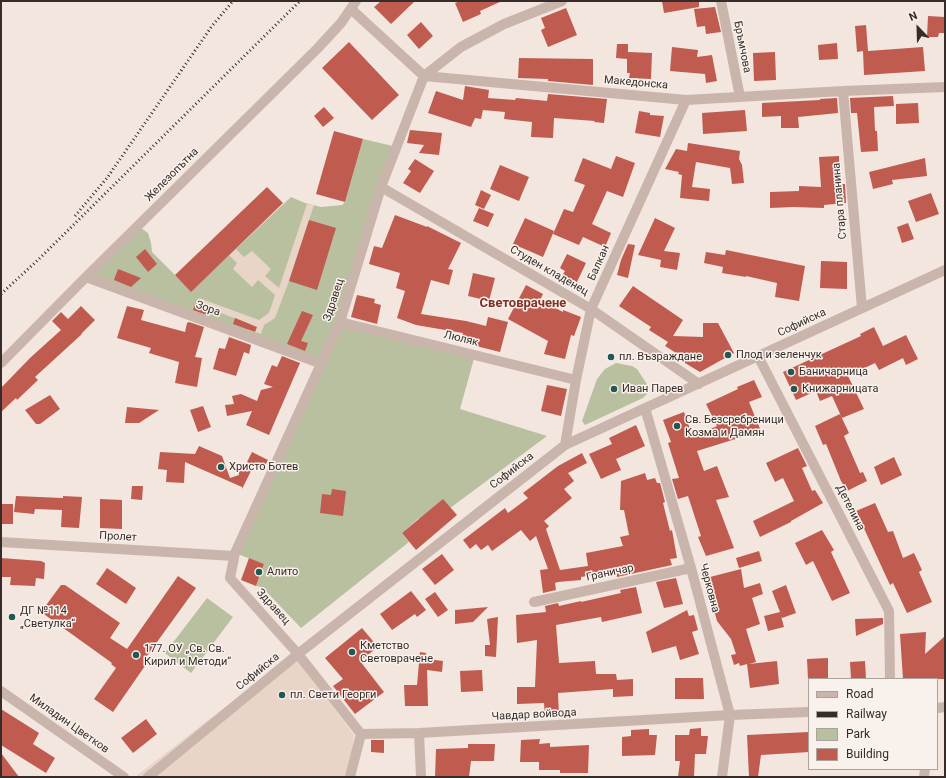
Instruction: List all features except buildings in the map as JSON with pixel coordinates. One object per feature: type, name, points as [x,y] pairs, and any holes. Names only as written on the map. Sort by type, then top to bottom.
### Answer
[{"type":"street","points":[[353,5],[424,76],[461,47],[504,24],[562,1]]},
{"type":"street","name":"Бръмчова","points":[[721,1],[740,97]]},
{"type":"street","name":"Железопътна","points":[[1,363],[86,276],[317,48],[341,23],[353,5]]},
{"type":"street","name":"Македонска","points":[[424,76],[686,100],[945,87]]},
{"type":"street","name":"Здравец","points":[[298,654],[230,578],[234,556],[340,322],[381,187],[424,76]]},
{"type":"street","name":"Стара планина","points":[[843,91],[862,308]]},
{"type":"street","name":"Балкан","points":[[565,445],[576,380],[591,309],[686,100]]},
{"type":"street","name":"Студен кладенец","points":[[381,187],[591,309],[699,384]]},
{"type":"street","name":"Софийска","points":[[148,777],[298,654],[565,445],[945,270]]},
{"type":"street","name":"Зора","points":[[86,276],[322,364]]},
{"type":"street","name":"Люляк","points":[[340,322],[576,380]]},
{"type":"street","name":"Детелина","points":[[758,356],[890,611],[890,678]]},
{"type":"street","name":"Черковна","points":[[644,408],[691,568],[730,715],[722,777]]},
{"type":"street","name":"Пролет","points":[[1,542],[234,556]]},
{"type":"street","name":"Граничар","points":[[534,602],[691,568]]},
{"type":"street","points":[[298,654],[361,734],[350,777]]},
{"type":"street","name":"Миладин Цветков","points":[[1,691],[124,777]]},
{"type":"street","name":"Чавдар войвода","points":[[361,734],[419,733],[730,715],[808,712]]},
{"type":"street","points":[[419,733],[421,777]]},
{"type":"green space","points":[[363,139],[397,147],[340,322],[475,355],[460,409],[547,436],[426,526],[419,518],[402,533],[409,542],[301,628],[262,587],[256,586],[264,564],[235,553],[322,364],[86,277],[138,226],[148,233],[152,252],[191,291],[291,197],[305,203],[321,207],[342,205],[345,202]]},
{"type":"green space","points":[[616,363],[632,366],[637,369],[647,384],[647,394],[643,398],[585,425],[582,421],[597,379],[605,369]]},
{"type":"green space","points":[[207,598],[233,617],[191,673],[165,653]]},
{"type":"shaded area","points":[[307,204],[314,205],[289,281],[275,318],[264,325],[261,334],[248,330],[250,324],[197,304],[199,298],[259,320],[269,313],[275,295],[258,280],[252,287],[233,269],[237,263],[229,255],[236,249],[244,257],[252,251],[271,269],[265,276],[279,288]]},
{"type":"shaded area","name":"пл. Свети Георги","points":[[293,654],[354,735],[351,777],[135,777]]},
{"type":"railway","points":[[75,216],[107,178],[212,26],[233,1]]},
{"type":"railway","points":[[1,294],[40,258],[300,1]]},
{"type":"place","name":"Плод и зеленчук","points":[[728,355]]},
{"type":"place","name":"пл. Възраждане","points":[[611,357]]},
{"type":"place","name":"Баничарница","points":[[791,372]]},
{"type":"place","name":"Иван Парев","points":[[614,389]]},
{"type":"place","name":"Книжарницата","points":[[794,389]]},
{"type":"place","name":"Св. Безсребреници Козма и Дамян","points":[[677,426]]},
{"type":"place","name":"Христо Ботев","points":[[221,467]]},
{"type":"place","name":"Алито","points":[[259,572]]},
{"type":"place","name":"ДГ №114 „Светулка“","points":[[12,617]]},
{"type":"place","name":"Кметство Световрачене","points":[[352,652]]},
{"type":"place","name":"177. ОУ „Св. Св. Кирил и Методи“","points":[[136,655]]},
{"type":"place","name":"пл. Свети Георги","points":[[282,695]]},
{"type":"district","name":"Световрачене","points":[[523,304]]}]
